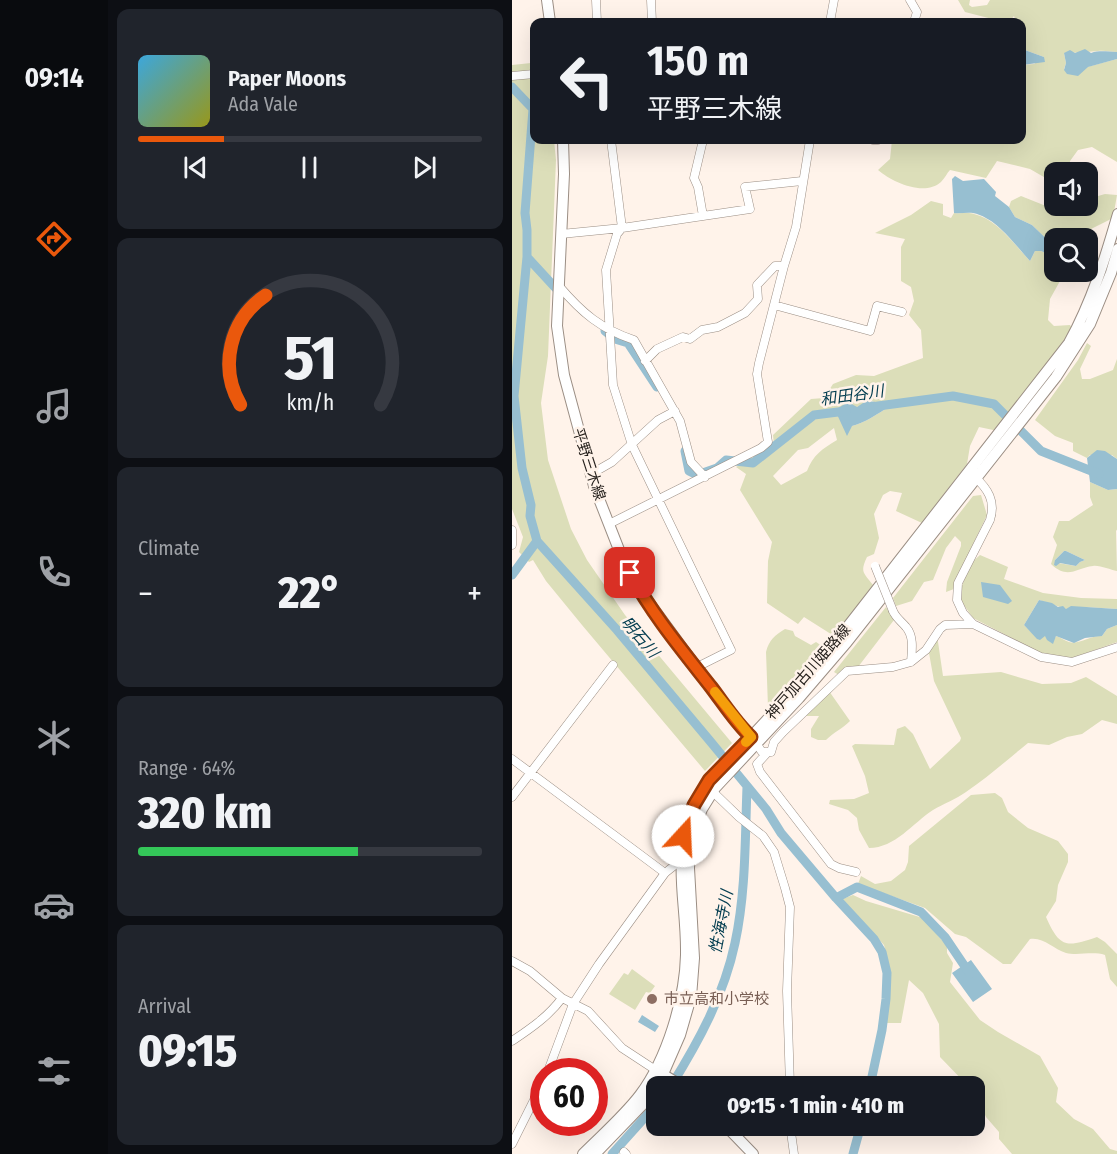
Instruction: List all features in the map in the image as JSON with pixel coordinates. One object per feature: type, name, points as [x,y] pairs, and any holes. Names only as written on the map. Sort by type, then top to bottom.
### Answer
[{"type":"main road","points":[[548,0],[550,18]]},
{"type":"main road","name":"平野三木線","points":[[563,144],[557,326],[564,375],[591,474],[623,561],[637,586],[695,668],[754,740]]},
{"type":"main road","name":"神戸加古川姫路線","points":[[583,1154],[662,1074],[684,978],[686,954],[680,861],[683,836],[694,805],[742,752],[799,698],[847,642],[1069,343],[1095,289],[1118,214]]},
{"type":"main road","name":"神戸加古川姫路線","points":[[972,474],[1056,377],[1074,351],[1099,304],[1118,249]]},
{"type":"main road","name":"神戸加古川姫路線","points":[[595,1154],[647,1100],[680,1035],[690,997],[694,958],[689,868],[691,838],[712,786]]},
{"type":"main road","points":[[736,1136],[753,1154]]},
{"type":"street","points":[[596,0],[598,18]]},
{"type":"street","points":[[650,0],[652,18]]},
{"type":"street","points":[[831,18],[834,0]]},
{"type":"street","points":[[910,0],[917,12],[915,18]]},
{"type":"street","points":[[512,76],[530,74]]},
{"type":"street","points":[[612,144],[622,228],[617,234],[606,270],[613,385],[632,445],[731,650],[695,668]]},
{"type":"street","points":[[701,144],[694,178],[703,216]]},
{"type":"street","points":[[609,524],[705,477],[761,448],[768,442],[757,374],[760,354],[796,227],[809,144]]},
{"type":"street","points":[[561,234],[622,228],[750,209],[746,187],[803,181]]},
{"type":"street","points":[[646,362],[657,349],[683,337],[690,339],[702,330],[718,327],[745,313],[758,299],[757,285],[775,266],[784,266]]},
{"type":"street","points":[[558,289],[593,320],[611,332],[634,340],[680,421],[691,462],[705,477]]},
{"type":"street","points":[[774,305],[870,331],[877,306],[902,312]]},
{"type":"street","points":[[591,474],[612,462],[658,420],[675,411]]},
{"type":"street","points":[[972,474],[993,501],[993,511],[958,583],[957,600],[963,613],[973,624],[1042,657],[1072,662],[1118,647]]},
{"type":"street","points":[[512,530],[512,545]]},
{"type":"street","points":[[875,566],[896,617],[908,629],[912,641],[911,662]]},
{"type":"street","points":[[911,662],[926,650],[940,628],[945,625],[973,624]]},
{"type":"street","name":"神戸加古川姫路線","points":[[767,753],[771,752],[774,742],[783,732],[847,671],[893,667],[911,662]]},
{"type":"street","points":[[512,797],[613,666]]},
{"type":"street","points":[[754,740],[758,749],[767,753],[757,765],[760,772],[831,864],[856,872]]},
{"type":"street","points":[[512,759],[665,873]]},
{"type":"street","points":[[712,786],[739,817],[763,836],[774,852],[790,907],[786,991],[790,1076]]},
{"type":"street","points":[[553,1058],[573,1004],[665,873],[680,861]]},
{"type":"street","points":[[512,961],[530,971],[563,998],[588,1011],[622,1048],[662,1074]]},
{"type":"street","points":[[512,1041],[530,1029],[563,998]]},
{"type":"street","points":[[512,1144],[530,1108]]},
{"type":"street","points":[[792,1136],[794,1154]]},
{"type":"green space","points":[[958,0],[970,0],[969,5],[972,7],[987,5],[990,0],[1117,0],[1117,52],[1064,53],[1066,63],[1064,69],[1071,74],[1080,73],[1087,67],[1117,59],[1117,162],[1092,147],[1078,150],[1070,162],[1044,162],[1044,177],[1030,169],[997,161],[986,178],[950,170],[941,182],[926,188],[900,183],[878,170],[890,159],[892,144],[1026,144],[1026,65],[1034,64],[1044,57],[1026,50],[1026,18],[1015,18],[1014,16],[1012,18],[988,18],[965,12]]},
{"type":"green space","points":[[530,63],[530,144],[554,144],[556,160],[548,356],[541,403],[548,460],[571,529],[587,560],[625,615],[732,743],[705,771],[546,581],[533,560],[529,562],[519,552],[523,537],[512,509],[512,65]]},
{"type":"green space","points":[[1117,195],[1113,218],[1093,228],[1044,228],[1044,236],[1032,225],[1015,217],[1009,207],[1011,201],[1021,196],[1044,205],[1044,216],[1098,216],[1098,196]]},
{"type":"green space","points":[[931,201],[943,204],[943,215],[951,218],[954,213],[969,213],[982,217],[1005,233],[1030,261],[1035,251],[1044,252],[1044,282],[1059,282],[1050,299],[1048,320],[1054,326],[1070,325],[1072,328],[1063,345],[998,431],[979,427],[970,446],[967,464],[922,523],[896,511],[902,493],[890,491],[883,495],[874,514],[879,538],[874,554],[867,557],[863,569],[873,585],[834,636],[804,617],[798,624],[767,603],[768,561],[772,542],[740,490],[746,474],[736,467],[774,445],[773,435],[811,399],[824,398],[833,384],[856,375],[874,376],[923,358],[921,330],[909,315],[914,301],[911,287],[901,281],[901,247],[905,239],[875,233],[911,215]],"holes":[[[872,401],[886,402],[890,406],[852,426],[857,407]],[[834,428],[837,440],[819,453],[807,471],[781,485],[773,476],[798,450],[808,448]]]},
{"type":"green space","points":[[1087,343],[1091,346],[1080,369],[1082,379],[1090,379],[1113,370],[1117,359],[1117,459],[1112,455],[1090,455],[1087,458],[1073,451],[1073,443],[1055,436],[1035,420],[1078,360]]},
{"type":"green space","points":[[1090,482],[1108,490],[1117,489],[1117,571],[1096,566],[1072,572],[1057,569],[1051,564],[1057,545],[1053,537],[1059,521],[1069,521],[1093,505],[1090,497]],"holes":[[[1066,551],[1085,560],[1076,566],[1058,563],[1055,560]]]},
{"type":"green space","points":[[981,495],[987,515],[954,584],[954,589],[946,592],[947,582],[961,546],[961,542],[955,536],[946,548],[933,580],[924,582],[912,601],[896,606],[893,598],[973,496]]},
{"type":"green space","points":[[980,555],[1008,567],[1004,579],[1043,593],[1081,598],[1117,599],[1117,609],[1085,607],[1066,609],[1039,600],[1024,625],[1031,632],[1055,638],[1056,636],[1073,643],[1102,636],[1107,629],[1117,625],[1117,642],[1070,659],[1041,653],[973,618],[961,601],[962,586],[970,564]]},
{"type":"green space","points":[[886,607],[894,620],[858,667],[839,675],[834,672]]},
{"type":"green space","points":[[785,629],[793,631],[795,636],[811,645],[816,642],[822,646],[823,650],[768,707],[766,652],[773,638]]},
{"type":"green space","points":[[937,635],[943,676],[1001,672],[1042,684],[1071,683],[1086,677],[1117,696],[1117,724],[1102,720],[1082,734],[1067,737],[1049,745],[1028,743],[974,786],[933,810],[903,834],[887,844],[869,848],[859,830],[857,818],[848,810],[829,804],[830,800],[854,799],[869,793],[865,776],[852,746],[855,744],[894,745],[897,729],[905,726],[913,734],[930,769],[961,738],[934,681],[929,653]]},
{"type":"green space","points":[[829,691],[850,721],[826,740],[818,740],[811,737],[811,729],[819,716],[806,716]]},
{"type":"green space","points":[[995,793],[1002,798],[1008,812],[1028,828],[1058,841],[1068,854],[1068,862],[1058,885],[1056,901],[1046,917],[1056,935],[1066,943],[1078,943],[1097,937],[1105,942],[1117,954],[1117,987],[1110,979],[1105,955],[1066,953],[1044,941],[1030,939],[1011,964],[1003,964],[966,937],[955,934],[925,908],[858,884],[861,876],[875,884],[891,881],[905,870],[909,846],[971,795]]},
{"type":"green space","points":[[853,895],[923,918],[947,946],[947,953],[953,963],[950,982],[980,1020],[1040,1056],[1058,1088],[1056,1102],[1074,1119],[1093,1129],[1110,1149],[1117,1151],[1117,1154],[1012,1154],[999,1139],[999,1132],[985,1115],[985,1076],[958,1076],[940,1057],[939,1024],[923,993],[909,980],[901,1023],[885,1023],[890,969],[884,945],[842,899]]},
{"type":"green space","points":[[632,969],[655,986],[650,993],[646,992],[635,1010],[609,994],[624,973],[628,975]]},
{"type":"water","points":[[1085,49],[1091,53],[1117,52],[1117,59],[1088,67],[1078,76],[1067,74],[1064,70],[1066,63],[1064,53],[1070,50],[1075,53]]},
{"type":"water","points":[[1026,50],[1044,57],[1045,62],[1026,64]]},
{"type":"water","points":[[955,176],[963,181],[984,179],[996,192],[995,196],[1009,207],[1015,217],[1032,225],[1044,236],[1044,252],[1035,251],[1030,261],[990,220],[973,213],[954,213],[952,179]]},
{"type":"water","points":[[866,401],[890,403],[890,406],[852,426],[847,436],[835,410],[848,402],[857,407]]},
{"type":"water","points":[[1097,450],[1105,451],[1117,459],[1117,489],[1108,490],[1090,482],[1087,458]]},
{"type":"water","points":[[1064,551],[1085,560],[1076,566],[1060,563],[1054,565],[1055,560]]},
{"type":"water","points":[[981,582],[1000,585],[1012,601],[1008,604],[983,597]]},
{"type":"water","points":[[1039,600],[1058,607],[1063,606],[1066,609],[1071,606],[1117,609],[1117,625],[1107,629],[1102,636],[1085,638],[1074,643],[1056,636],[1053,644],[1045,636],[1040,640],[1024,625]]},
{"type":"water","points":[[971,960],[992,989],[973,1002],[952,973]]},
{"type":"water","points":[[642,1015],[659,1026],[655,1032],[638,1022]]},
{"type":"waterway","name":"明石川","points":[[512,87],[530,106]]},
{"type":"waterway","name":"明石川","points":[[530,144],[525,213],[527,257],[514,396],[522,468],[531,505],[530,516],[537,541],[617,630],[766,809],[781,833],[874,939],[882,952],[887,973],[882,1030],[872,1076]]},
{"type":"waterway","name":"和田谷川","points":[[527,257],[562,295]]},
{"type":"waterway","name":"和田谷川","points":[[605,331],[615,339],[628,343],[657,387]]},
{"type":"waterway","name":"和田谷川","points":[[878,406],[953,396],[994,404],[1041,451],[1099,474]]},
{"type":"waterway","name":"和田谷川","points":[[685,451],[689,471],[697,475],[717,468],[726,460],[753,463],[814,415],[846,411]]},
{"type":"waterway","points":[[512,575],[537,541]]},
{"type":"waterway","name":"性海寺川","points":[[677,1076],[717,999],[735,943],[743,885],[747,787]]},
{"type":"waterway","points":[[836,898],[857,887],[921,912],[945,937],[970,974]]},
{"type":"waterway","name":"性海寺川","points":[[612,1154],[646,1116]]},
{"type":"waterway","name":"明石川","points":[[853,1154],[858,1136]]},
{"type":"slow traffic","points":[[715,692],[751,737],[746,742]]},
{"type":"place","name":"市立高和小学校","points":[[652,999]]},
{"type":"route","points":[[630,573],[674,639],[751,737],[709,780],[694,805],[683,836]]}]
